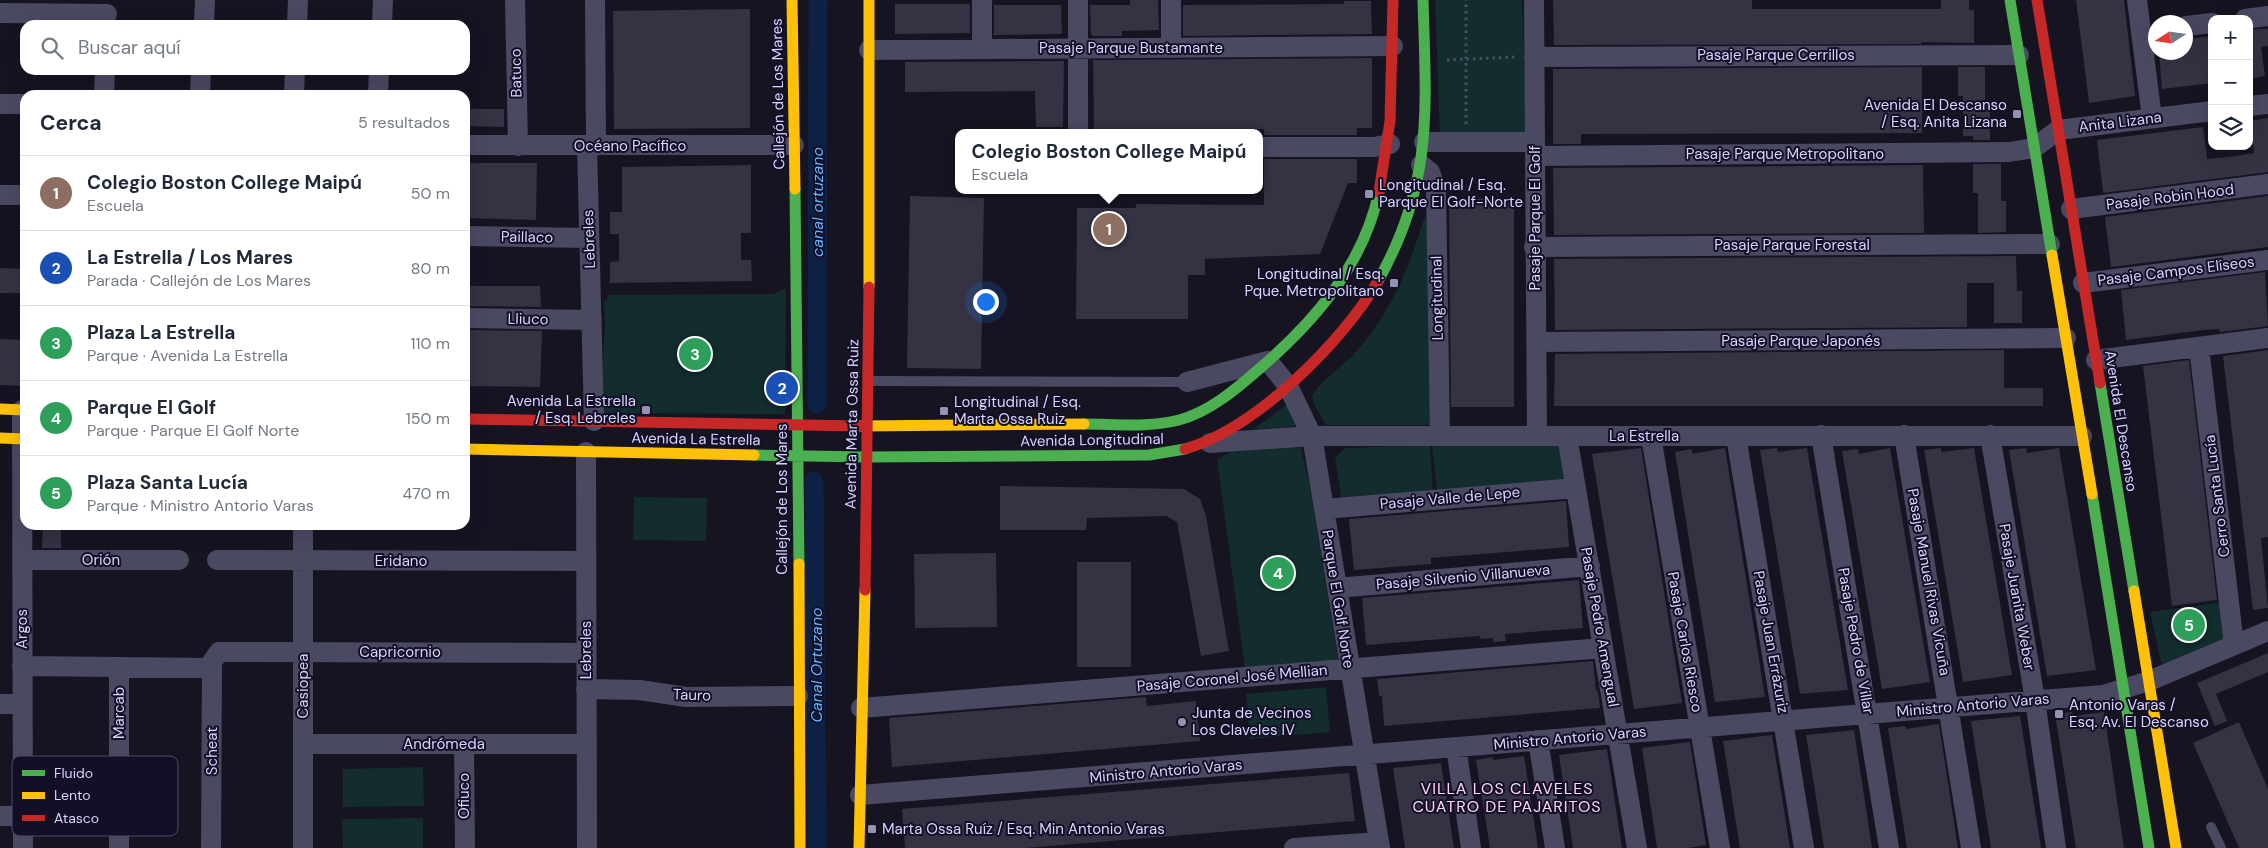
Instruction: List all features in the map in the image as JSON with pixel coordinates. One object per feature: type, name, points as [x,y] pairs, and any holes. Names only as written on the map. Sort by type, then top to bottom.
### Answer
[{"type":"street","points":[[204,20],[205,0]]},
{"type":"street","points":[[297,20],[298,0]]},
{"type":"street","points":[[382,20],[383,0]]},
{"type":"street","name":"Batuco","points":[[515,0],[518,146]]},
{"type":"street","name":"Lebreles","points":[[594,421],[590,238],[595,0]]},
{"type":"street","name":"Callejón de Los Mares","points":[[792,0],[800,848]]},
{"type":"street","name":"Avenida Marta Ossa Ruiz","points":[[859,848],[869,381],[869,0]]},
{"type":"street","points":[[982,0],[982,50]]},
{"type":"street","points":[[1078,0],[1078,129]]},
{"type":"street","points":[[1171,0],[1171,48]]},
{"type":"street","name":"Avenida Longitudinal","points":[[868,426],[1163,423],[1184,418],[1214,404],[1268,361],[1323,307],[1354,259],[1374,209],[1390,144],[1393,110],[1393,0]]},
{"type":"street","name":"Avenida Longitudinal","points":[[867,458],[1149,455],[1177,452],[1206,443],[1252,414],[1288,386],[1348,326],[1382,276],[1406,224],[1422,165],[1424,142],[1423,0]]},
{"type":"street","name":"Pasaje Parque El Golf","points":[[1534,0],[1534,247],[1537,436]]},
{"type":"street","points":[[2010,0],[2125,690],[2149,848]]},
{"type":"street","name":"Avenida El Descanso","points":[[2037,0],[2176,848]]},
{"type":"street","points":[[2137,0],[2148,31]]},
{"type":"street","points":[[0,13],[108,13]]},
{"type":"street","points":[[2253,18],[2268,16]]},
{"type":"street","points":[[2193,25],[2208,23]]},
{"type":"street","name":"Pasaje Parque Bustamante","points":[[869,50],[1393,46]]},
{"type":"street","name":"Pasaje Parque Cerrillos","points":[[1534,56],[2019,55]]},
{"type":"street","points":[[2149,60],[2152,118]]},
{"type":"street","points":[[104,90],[105,75]]},
{"type":"street","points":[[200,90],[201,75]]},
{"type":"street","points":[[294,90],[296,75]]},
{"type":"street","points":[[378,90],[379,75]]},
{"type":"street","points":[[0,104],[20,104]]},
{"type":"street","points":[[2253,106],[2268,104]]},
{"type":"street","name":"Anita Lizana","points":[[2034,148],[2058,130],[2208,111]]},
{"type":"street","name":"Pasaje Parque Metropolitano","points":[[1424,142],[1466,142],[1535,149],[2009,152],[2034,148]]},
{"type":"street","points":[[1263,147],[1374,147],[1390,144]]},
{"type":"street","name":"Océano Pacífico","points":[[470,145],[794,145]]},
{"type":"street","name":"Longitudinal","points":[[1422,165],[1430,172],[1436,189],[1440,436]]},
{"type":"street","name":"Pasaje Robin Hood","points":[[2071,209],[2268,184]]},
{"type":"street","points":[[0,195],[20,195]]},
{"type":"street","name":"Paillaco","points":[[470,236],[590,238]]},
{"type":"street","name":"Pasaje Parque Forestal","points":[[1534,247],[2050,244]]},
{"type":"street","name":"Pasaje Campos Elíseos","points":[[2083,283],[2268,260]]},
{"type":"street","name":"Lliuco","points":[[470,318],[592,320]]},
{"type":"street","name":"Pasaje Parque Japonés","points":[[1536,342],[2066,338]]},
{"type":"street","points":[[2096,360],[2268,338]]},
{"type":"street","name":"Cerro Santa Lucía","points":[[2199,347],[2234,645]]},
{"type":"street","points":[[1187,382],[1268,361]]},
{"type":"street","name":"Parque El Golf Norte","points":[[1268,361],[1288,386],[1312,436],[1379,845]]},
{"type":"street","points":[[0,409],[20,410]]},
{"type":"street","name":"Avenida La Estrella","points":[[470,419],[868,426]]},
{"type":"street","name":"Pasaje Pedro de Villar","points":[[1821,435],[1889,848]]},
{"type":"street","name":"Pasaje Manuel Rivas Vicuña","points":[[1904,435],[1950,707],[1971,848]]},
{"type":"street","name":"Pasaje Juanita Weber","points":[[1990,435],[2035,700],[2056,848]]},
{"type":"street","name":"La Estrella","points":[[1206,443],[1312,436],[2082,436]]},
{"type":"street","name":"Pasaje Pedro Amengual","points":[[1567,436],[1638,848]]},
{"type":"street","name":"Pasaje Carlos Riesco","points":[[1651,436],[1720,848]]},
{"type":"street","name":"Pasaje Juan Errázuriz","points":[[1736,436],[1804,848]]},
{"type":"street","points":[[0,438],[20,439]]},
{"type":"street","name":"Avenida La Estrella","points":[[470,449],[867,458]]},
{"type":"street","name":"Lebreles","points":[[586,452],[587,848]]},
{"type":"street","name":"Pasaje Valle de Lepe","points":[[1324,509],[1576,488]]},
{"type":"street","name":"Argos","points":[[22,530],[22,756]]},
{"type":"street","name":"Casiopea","points":[[303,530],[303,848]]},
{"type":"street","name":"Orión","points":[[22,560],[179,560]]},
{"type":"street","name":"Eridano","points":[[217,560],[586,561]]},
{"type":"street","name":"Pasaje Silvenio Villanueva","points":[[1337,588],[1590,566]]},
{"type":"street","name":"Ministro Antorio Varas","points":[[860,795],[2103,694],[2125,690],[2149,681],[2268,631]]},
{"type":"street","name":"Pasaje Coronel José Mellian","points":[[861,708],[1604,648]]},
{"type":"street","name":"Capricornio","points":[[22,666],[119,667],[214,661],[223,652],[586,652]]},
{"type":"street","name":"Scheat","points":[[211,848],[214,661]]},
{"type":"street","name":"Marcab","points":[[119,667],[119,756]]},
{"type":"street","name":"Tauro","points":[[586,689],[639,690],[686,697],[798,696]]},
{"type":"street","points":[[0,704],[22,704]]},
{"type":"street","points":[[1538,740],[1555,848]]},
{"type":"street","name":"Andrómeda","points":[[303,744],[586,744]]},
{"type":"street","name":"Ofiuco","points":[[464,744],[465,848]]},
{"type":"street","points":[[1456,747],[1471,848]]},
{"type":"street","points":[[1294,848],[1379,845]]},
{"type":"lane","points":[[869,381],[1187,382]]},
{"type":"lane","points":[[2212,827],[2221,848]]},
{"type":"path","points":[[1466,0],[1466,142]]},
{"type":"path","points":[[1424,60],[1467,60],[1534,56]]},
{"type":"green space","points":[[1435,0],[1522,0],[1527,136],[1440,136]]},
{"type":"green space","points":[[1424,218],[1428,221],[1431,425],[1326,425],[1314,404],[1312,396],[1326,379],[1355,353],[1379,322],[1405,272]]},
{"type":"green space","points":[[786,288],[785,414],[600,413],[605,327],[604,300],[607,300],[608,295],[773,294]]},
{"type":"green space","points":[[1289,403],[1297,426],[1252,430]]},
{"type":"green space","points":[[1562,441],[1569,483],[1437,493],[1432,446]]},
{"type":"green space","points":[[1300,445],[1309,482],[1339,665],[1245,669],[1217,459],[1235,450]]},
{"type":"green space","points":[[1430,445],[1433,493],[1342,501],[1335,458],[1345,448]]},
{"type":"green space","points":[[634,497],[707,498],[706,541],[633,540]]},
{"type":"green space","points":[[2224,602],[2227,638],[2162,666],[2150,612]]},
{"type":"green space","points":[[1326,687],[1330,732],[1250,739],[1246,694]]},
{"type":"green space","points":[[423,767],[424,806],[343,807],[343,769]]},
{"type":"green space","points":[[423,818],[423,848],[343,848],[342,819]]},
{"type":"building","points":[[1130,0],[1158,0],[1159,30],[1122,31],[1122,36],[1093,36],[1091,34],[1090,5],[1130,5]]},
{"type":"building","points":[[1553,0],[1752,0],[1752,9],[1941,9],[1941,0],[1969,0],[1969,10],[1974,10],[1974,43],[1554,45]]},
{"type":"building","points":[[2076,0],[2124,0],[2135,96],[2089,103]]},
{"type":"building","points":[[1344,1],[1371,1],[1372,34],[1183,36],[1183,5],[1344,4]]},
{"type":"building","points":[[895,4],[968,4],[970,5],[970,33],[895,34]]},
{"type":"building","points":[[994,5],[1061,5],[1062,34],[994,35]]},
{"type":"building","points":[[750,9],[750,128],[614,129],[613,11]]},
{"type":"building","points":[[2268,29],[2268,46],[2261,47],[2265,76],[2253,78],[2253,60],[2253,30]]},
{"type":"building","points":[[2208,36],[2208,83],[2162,89],[2160,60],[2193,60],[2193,38]]},
{"type":"building","points":[[1372,58],[1372,128],[1357,128],[1357,135],[1264,135],[1264,129],[1094,129],[1093,60]]},
{"type":"building","points":[[1064,61],[1063,127],[1036,127],[1035,91],[905,92],[905,62]]},
{"type":"building","points":[[1922,67],[1922,133],[1581,134],[1581,144],[1553,144],[1553,69]]},
{"type":"building","points":[[1958,67],[1985,67],[1985,104],[1990,104],[1990,140],[1973,140],[1973,136],[1963,136],[1963,96],[1958,96]]},
{"type":"building","points":[[470,109],[504,109],[504,127],[470,126]]},
{"type":"building","points":[[2268,118],[2268,172],[2103,193],[2097,140],[2203,127],[2207,159],[2229,157],[2254,153],[2253,120]]},
{"type":"building","points":[[1264,159],[1357,159],[1357,183],[1348,183],[1320,254],[1205,259],[1205,275],[1188,275],[1188,319],[1076,319],[1077,208],[1136,208],[1136,204],[1264,205]]},
{"type":"building","points":[[470,163],[537,163],[536,220],[470,218]]},
{"type":"building","points":[[1973,164],[2001,164],[2001,201],[2006,201],[2006,232],[1978,233],[1978,193],[1973,193]]},
{"type":"building","points":[[751,165],[751,233],[741,233],[741,260],[751,260],[752,281],[610,283],[610,262],[619,261],[619,234],[610,234],[610,212],[622,212],[622,167]]},
{"type":"building","points":[[1923,165],[1924,233],[1554,235],[1553,168]]},
{"type":"building","points":[[910,196],[984,198],[981,369],[907,368]]},
{"type":"building","points":[[2268,196],[2268,247],[2111,267],[2105,217]]},
{"type":"building","points":[[1514,198],[1514,407],[1451,407],[1449,199]]},
{"type":"building","points":[[2016,256],[2017,291],[2022,291],[2022,323],[1994,323],[1994,283],[1967,283],[1967,327],[1555,330],[1554,259]]},
{"type":"building","points":[[0,268],[20,269],[20,293],[0,293]]},
{"type":"building","points":[[2265,272],[2268,326],[2220,332],[2219,329],[2203,330],[2126,340],[2121,290]]},
{"type":"building","points":[[470,286],[540,286],[541,307],[470,306]]},
{"type":"building","points":[[470,330],[542,331],[540,387],[470,386]]},
{"type":"building","points":[[0,339],[20,340],[20,386],[0,385]]},
{"type":"building","points":[[2004,350],[2004,388],[2043,388],[2043,406],[1554,406],[1555,354]]},
{"type":"building","points":[[2268,350],[2268,537],[2261,538],[2268,608],[2253,610],[2223,356]]},
{"type":"building","points":[[2189,360],[2217,600],[2172,606],[2143,366]]},
{"type":"building","points":[[1641,448],[1682,703],[1634,709],[1592,454]]},
{"type":"building","points":[[1725,448],[1765,697],[1715,702],[1675,452],[1692,449],[1692,454]]},
{"type":"building","points":[[1777,448],[1778,452],[1807,448],[1848,690],[1800,694],[1760,450]]},
{"type":"building","points":[[1890,448],[1930,682],[1882,689],[1842,451],[1858,449],[1859,454]]},
{"type":"building","points":[[1941,448],[1941,452],[1974,448],[2012,675],[1963,682],[1924,450]]},
{"type":"building","points":[[2026,448],[2027,453],[2059,448],[2096,670],[2047,676],[2009,450]]},
{"type":"building","points":[[1000,486],[1184,489],[1200,499],[1206,516],[1229,651],[1201,656],[1177,522],[1166,516],[1087,518],[1086,530],[1000,530]]},
{"type":"building","points":[[1566,501],[1569,547],[1431,558],[1431,564],[1354,570],[1349,519]]},
{"type":"building","points":[[43,530],[61,530],[61,548],[42,548]]},
{"type":"building","points":[[996,553],[997,627],[915,628],[914,554]]},
{"type":"building","points":[[1077,562],[1131,562],[1131,667],[1077,667]]},
{"type":"building","points":[[1579,580],[1583,628],[1505,634],[1506,641],[1493,642],[1493,638],[1480,639],[1480,636],[1366,645],[1362,598]]},
{"type":"building","points":[[2268,653],[2268,672],[2216,694],[2227,721],[2215,726],[2197,683]]},
{"type":"building","points":[[1593,661],[1600,708],[1384,726],[1382,696],[1379,696],[1377,679]]},
{"type":"building","points":[[1146,697],[1147,706],[1196,701],[1200,741],[892,767],[889,718]]},
{"type":"building","points":[[2072,712],[2073,716],[2104,712],[2124,848],[2076,848],[2055,714]]},
{"type":"building","points":[[2020,716],[2041,848],[1991,848],[1971,721]]},
{"type":"building","points":[[2239,722],[2268,789],[2268,848],[2239,848],[2193,743]]},
{"type":"building","points":[[1939,724],[1958,848],[1907,848],[1888,728],[1905,726],[1906,729]]},
{"type":"building","points":[[1854,730],[1872,848],[1824,848],[1806,735]]},
{"type":"building","points":[[1772,735],[1790,848],[1740,848],[1723,741]]},
{"type":"building","points":[[1690,742],[1706,845],[1688,848],[1657,848],[1642,748]]},
{"type":"building","points":[[1607,749],[1622,848],[1573,848],[1559,755]]},
{"type":"building","points":[[1524,756],[1538,848],[1490,848],[1476,760],[1493,757],[1493,760]]},
{"type":"building","points":[[1441,763],[1454,848],[1405,848],[1393,768]]},
{"type":"building","points":[[1349,773],[1355,821],[1025,848],[905,848],[902,809]]},
{"type":"waterway","name":"canal ortuzano","points":[[817,404],[818,0]]},
{"type":"waterway","name":"Canal Ortuzano","points":[[814,481],[817,848]]},
{"type":"traffic: fast","points":[[1378,281],[1396,245],[1409,211],[1418,177],[1425,111],[1423,0]]},
{"type":"traffic: fast","points":[[2010,0],[2052,255]]},
{"type":"traffic: fast","points":[[795,189],[799,564]]},
{"type":"traffic: fast","points":[[1084,424],[1144,425],[1179,420],[1201,412],[1231,392],[1279,352],[1334,291],[1361,244],[1372,219],[1379,192]]},
{"type":"traffic: fast","points":[[2100,383],[2134,591]]},
{"type":"traffic: fast","points":[[754,455],[867,457],[1149,455],[1185,449]]},
{"type":"traffic: fast","points":[[2092,494],[2149,848]]},
{"type":"traffic: slow","points":[[792,0],[795,189]]},
{"type":"traffic: slow","points":[[869,0],[869,287]]},
{"type":"traffic: slow","points":[[2052,255],[2092,494]]},
{"type":"traffic: slow","points":[[0,409],[20,410]]},
{"type":"traffic: slow","points":[[860,426],[1084,424]]},
{"type":"traffic: slow","points":[[0,438],[20,439]]},
{"type":"traffic: slow","points":[[470,449],[754,455]]},
{"type":"traffic: slow","points":[[799,564],[800,848]]},
{"type":"traffic: slow","points":[[859,848],[865,590]]},
{"type":"traffic: slow","points":[[2134,591],[2176,848]]},
{"type":"traffic: jam","points":[[1379,192],[1390,121],[1393,0]]},
{"type":"traffic: jam","points":[[2037,0],[2100,383]]},
{"type":"traffic: jam","points":[[1185,449],[1212,439],[1240,423],[1294,381],[1342,331],[1378,281]]},
{"type":"traffic: jam","points":[[865,590],[869,287]]},
{"type":"traffic: jam","points":[[470,419],[860,426]]},
{"type":"place","name":"Avenida El Descanso / Esq. Anita Lizana","points":[[2017,114]]},
{"type":"place","name":"Longitudinal / Esq. Parque El Golf-Norte","points":[[1369,194]]},
{"type":"place","name":"Colegio Boston College Maipú","points":[[1109,229]]},
{"type":"place","name":"Longitudinal / Esq. Pque. Metropolitano","points":[[1394,283]]},
{"type":"place","name":"Plaza La Estrella","points":[[695,354]]},
{"type":"place","name":"La Estrella / Los Mares","points":[[782,388]]},
{"type":"place","name":"Avenida La Estrella / Esq. Lebreles","points":[[646,410]]},
{"type":"place","name":"Longitudinal / Esq. Marta Ossa Ruiz","points":[[944,411]]},
{"type":"place","name":"Parque El Golf","points":[[1278,573]]},
{"type":"place","name":"Plaza Santa Lucía","points":[[2189,625]]},
{"type":"place","name":"Antonio Varas / Esq. Av. El Descanso","points":[[2059,714]]},
{"type":"place","name":"Junta de Vecinos Los Claveles IV","points":[[1182,722]]},
{"type":"place","name":"Marta Ossa Ruíz / Esq. Min Antonio Varas","points":[[872,829]]},
{"type":"district","name":"VILLA LOS CLAVELES CUATRO DE PAJARITOS","points":[[1507,797]]}]
